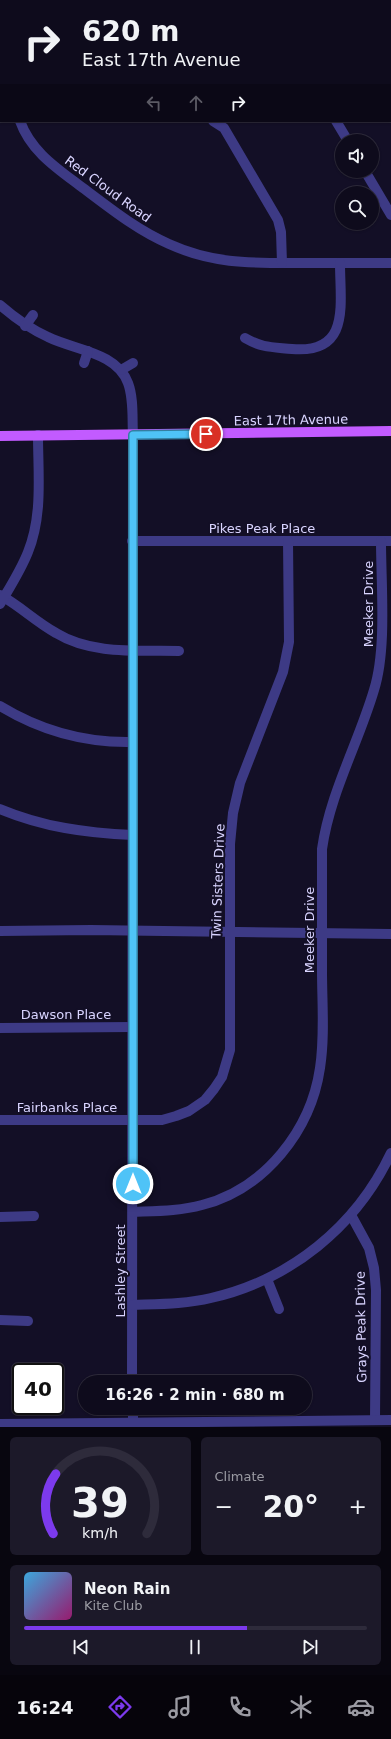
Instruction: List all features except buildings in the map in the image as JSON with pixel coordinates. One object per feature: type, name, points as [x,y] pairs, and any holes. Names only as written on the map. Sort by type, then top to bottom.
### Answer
[{"type":"main road","name":"East 17th Avenue","points":[[0,436],[391,431]]},
{"type":"street","name":"Red Cloud Road","points":[[20,122],[30,141],[42,156],[119,216],[144,232],[170,245],[198,255],[226,261],[254,264],[391,263]]},
{"type":"street","points":[[217,122],[228,125],[278,220],[282,232],[282,263]]},
{"type":"street","points":[[337,122],[344,134]]},
{"type":"street","points":[[369,178],[391,215]]},
{"type":"street","points":[[245,338],[259,346],[308,350],[326,343],[337,329],[340,316],[340,263]]},
{"type":"street","name":"Lashley Street","points":[[1,309],[25,326],[50,339],[106,358],[121,370],[131,392],[133,435],[132,1375]]},
{"type":"street","points":[[25,326],[33,315]]},
{"type":"street","points":[[84,363],[88,351]]},
{"type":"street","points":[[121,370],[133,362]]},
{"type":"street","points":[[38,436],[38,507],[33,536],[28,553],[1,599],[55,633],[75,643],[101,649],[179,651]]},
{"type":"street","name":"Pikes Peak Place","points":[[132,541],[386,541]]},
{"type":"street","name":"Twin Sisters Drive","points":[[133,1119],[162,1120],[189,1111],[205,1100],[222,1077],[230,1050],[230,844],[234,813],[245,768],[283,672],[287,657],[289,642],[288,541]]},
{"type":"street","name":"Meeker Drive","points":[[133,1212],[178,1210],[203,1205],[227,1196],[249,1183],[269,1167],[286,1148],[301,1126],[310,1107],[320,1067],[322,849],[325,825],[332,802],[375,690],[380,665],[386,541]]},
{"type":"street","points":[[0,706],[41,727],[64,735],[95,741],[132,742]]},
{"type":"street","points":[[0,810],[57,828],[93,833],[132,835]]},
{"type":"street","points":[[0,931],[391,934]]},
{"type":"street","name":"Dawson Place","points":[[0,1028],[133,1027]]},
{"type":"street","name":"Fairbanks Place","points":[[0,1120],[133,1119]]},
{"type":"street","points":[[133,1305],[180,1303],[210,1299],[240,1291],[294,1265],[318,1247],[350,1215],[369,1192],[391,1153]]},
{"type":"street","name":"Grays Peak Drive","points":[[350,1215],[369,1248],[374,1268],[376,1290],[375,1420]]},
{"type":"street","points":[[0,1217],[34,1216]]},
{"type":"street","points":[[267,1279],[279,1309]]},
{"type":"street","points":[[0,1320],[28,1321]]},
{"type":"street","points":[[0,1424],[133,1425],[391,1420]]},
{"type":"route","points":[[133,1184],[133,435],[206,434]]}]
